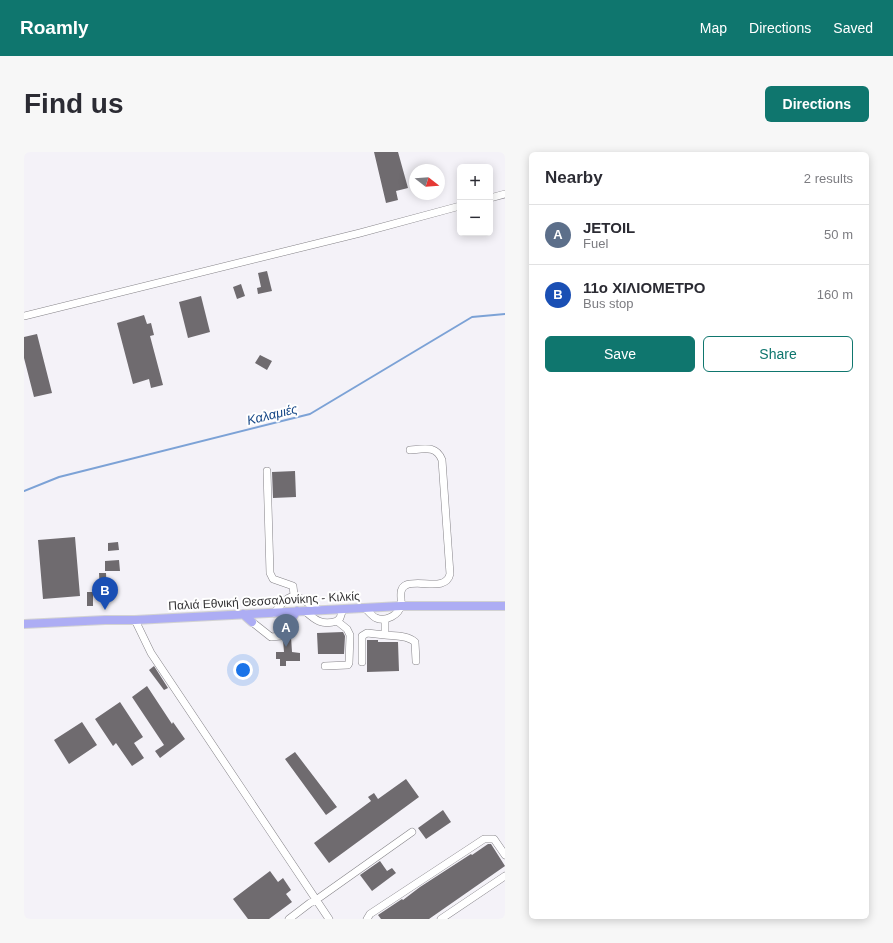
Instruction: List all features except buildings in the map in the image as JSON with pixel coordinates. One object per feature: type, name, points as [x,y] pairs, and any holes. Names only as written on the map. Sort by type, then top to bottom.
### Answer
[{"type":"main road","name":"Παλιά Εθνική Θεσσαλονίκης - Κιλκίς","points":[[24,624],[135,620],[343,608],[401,606],[505,606]]},
{"type":"main road","points":[[290,621],[301,611]]},
{"type":"main road","points":[[243,614],[252,622]]},
{"type":"street","points":[[493,197],[505,194]]},
{"type":"street","points":[[24,316],[360,233],[457,207]]},
{"type":"street","points":[[364,608],[376,618],[385,619],[393,616],[401,606],[402,588],[405,586],[411,584],[444,583],[449,579],[450,574],[442,460],[440,454],[432,449],[410,450]]},
{"type":"street","points":[[267,471],[270,573],[273,579],[293,586],[294,595]]},
{"type":"street","points":[[294,595],[319,610]]},
{"type":"street","points":[[274,613],[287,599],[294,595]]},
{"type":"street","points":[[337,622],[343,608]]},
{"type":"street","points":[[301,611],[322,623],[337,622],[347,629],[350,635],[348,665],[325,666]]},
{"type":"street","points":[[385,619],[385,635]]},
{"type":"street","points":[[135,620],[151,653],[329,919]]},
{"type":"street","points":[[252,622],[271,637],[281,636],[290,621]]},
{"type":"street","points":[[362,662],[361,638],[364,633],[414,640],[416,661]]},
{"type":"street","points":[[289,919],[412,832]]},
{"type":"street","points":[[367,919],[370,914],[484,839],[494,840],[505,855]]},
{"type":"street","points":[[441,919],[505,876]]},
{"type":"waterway","name":"Καλαμιές","points":[[24,491],[59,477],[310,414],[472,317],[505,314]]},
{"type":"place","name":"11ο ΧΙΛΙΟΜΕΤΡΟ","points":[[105,610]]},
{"type":"place","name":"JETOIL","points":[[286,647]]}]
